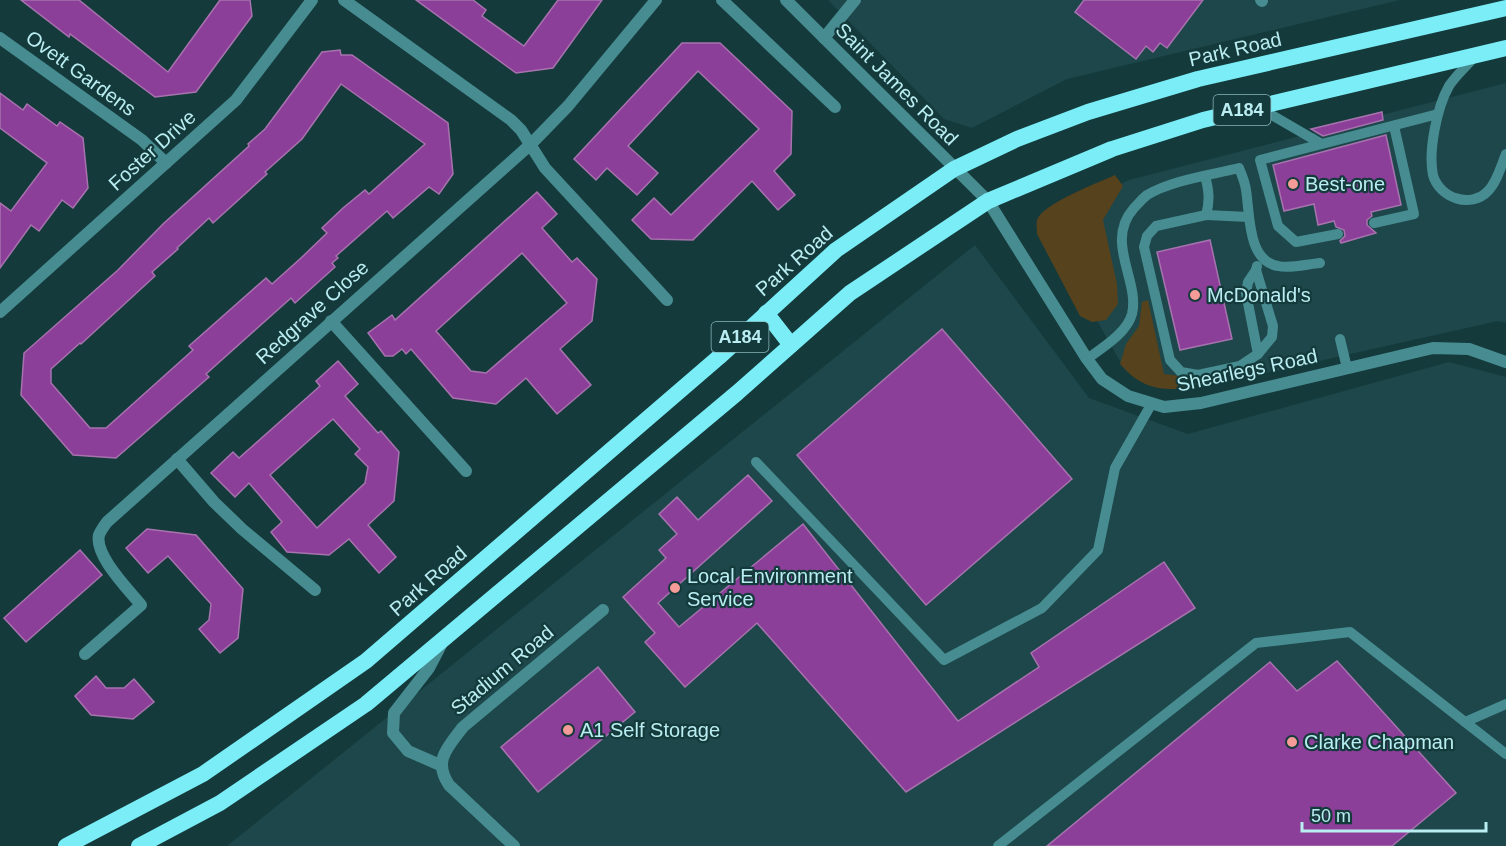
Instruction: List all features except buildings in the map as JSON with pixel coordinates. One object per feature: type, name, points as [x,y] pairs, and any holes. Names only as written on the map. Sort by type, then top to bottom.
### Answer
[{"type":"highway","name":"Park Road","points":[[66,846],[203,774],[366,661],[719,357],[836,250],[954,169],[1017,139],[1088,112],[1198,79],[1506,8]]},
{"type":"highway","name":"A184","points":[[139,846],[220,803],[366,704],[737,393],[850,293],[988,201],[1112,149],[1203,120],[1506,48]]},
{"type":"highway","points":[[766,313],[791,345]]},
{"type":"street","name":"Foster Drive","points":[[0,312],[236,100],[312,0]]},
{"type":"street","points":[[344,0],[512,120],[531,144],[545,168],[667,300]]},
{"type":"street","name":"Redgrave Close","points":[[85,654],[141,605],[107,563],[101,552],[99,535],[107,522],[531,144],[568,106],[656,0]]},
{"type":"street","points":[[722,0],[835,107]]},
{"type":"street","name":"Saint James Road","points":[[786,0],[988,201]]},
{"type":"street","points":[[824,38],[855,0]]},
{"type":"street","name":"Ovett Gardens","points":[[0,38],[142,140],[166,163]]},
{"type":"street","name":"Shearlegs Road","points":[[988,201],[1102,380],[1128,396],[1164,407],[1201,403],[1433,348],[1469,349],[1506,362]]},
{"type":"street","points":[[331,321],[466,471]]},
{"type":"street","points":[[177,459],[214,502],[242,529],[315,590]]},
{"type":"street","name":"Stadium Road","points":[[440,765],[447,748],[463,728],[603,610]]},
{"type":"street","points":[[444,639],[429,668],[394,713],[393,733],[408,751],[440,765],[442,775],[449,785],[514,846]]},
{"type":"lane","points":[[1477,55],[1450,85],[1438,114],[1432,162],[1434,177],[1440,189],[1450,196],[1461,200],[1478,198],[1488,191],[1506,154]]},
{"type":"lane","points":[[1257,106],[1320,143]]},
{"type":"lane","points":[[1338,234],[1296,242],[1284,231],[1278,225],[1260,160],[1438,114]]},
{"type":"lane","points":[[1374,224],[1414,214],[1394,126]]},
{"type":"lane","points":[[1087,359],[1127,325],[1133,304],[1122,246],[1123,230],[1129,214],[1145,196],[1164,187],[1239,168],[1246,187],[1253,239],[1259,254],[1267,262],[1277,266],[1320,263]]},
{"type":"lane","points":[[1205,176],[1209,190],[1206,214]]},
{"type":"lane","points":[[1249,217],[1206,214],[1156,226],[1147,236],[1144,247],[1170,360],[1181,372],[1198,375],[1240,366],[1258,354],[1272,337],[1273,326],[1256,270]]},
{"type":"lane","points":[[1258,354],[1246,293],[1248,282],[1256,270],[1259,254]]},
{"type":"lane","points":[[1340,339],[1347,368]]},
{"type":"lane","points":[[756,462],[944,660],[1042,608],[1098,550],[1115,468],[1152,403]]},
{"type":"lane","points":[[998,846],[1256,643],[1350,632],[1506,754]]},
{"type":"lane","points":[[1465,722],[1506,704]]},
{"type":"shaded area","points":[[828,0],[1400,0],[1067,79],[972,128],[944,119]]},
{"type":"shaded area","points":[[1506,83],[1506,323],[1498,321],[1204,385],[1165,385],[1125,370],[1041,222],[1129,180]]},
{"type":"shaded area","points":[[1115,175],[1123,186],[1103,220],[1117,284],[1118,304],[1106,320],[1092,322],[1080,316],[1037,234],[1037,220],[1049,207],[1060,200]]},
{"type":"shaded area","points":[[975,245],[1089,398],[1188,434],[1449,362],[1506,377],[1506,846],[227,846]]},
{"type":"shaded area","points":[[1148,300],[1164,374],[1188,377],[1196,389],[1154,387],[1138,380],[1120,364],[1126,344],[1139,326],[1142,302]]},
{"type":"place","name":"Best-one","points":[[1293,184]]},
{"type":"place","name":"McDonald's","points":[[1195,295]]},
{"type":"place","name":"Local Environment Service","points":[[675,588]]},
{"type":"place","name":"A1 Self Storage","points":[[568,730]]},
{"type":"place","name":"Clarke Chapman","points":[[1292,742]]}]
